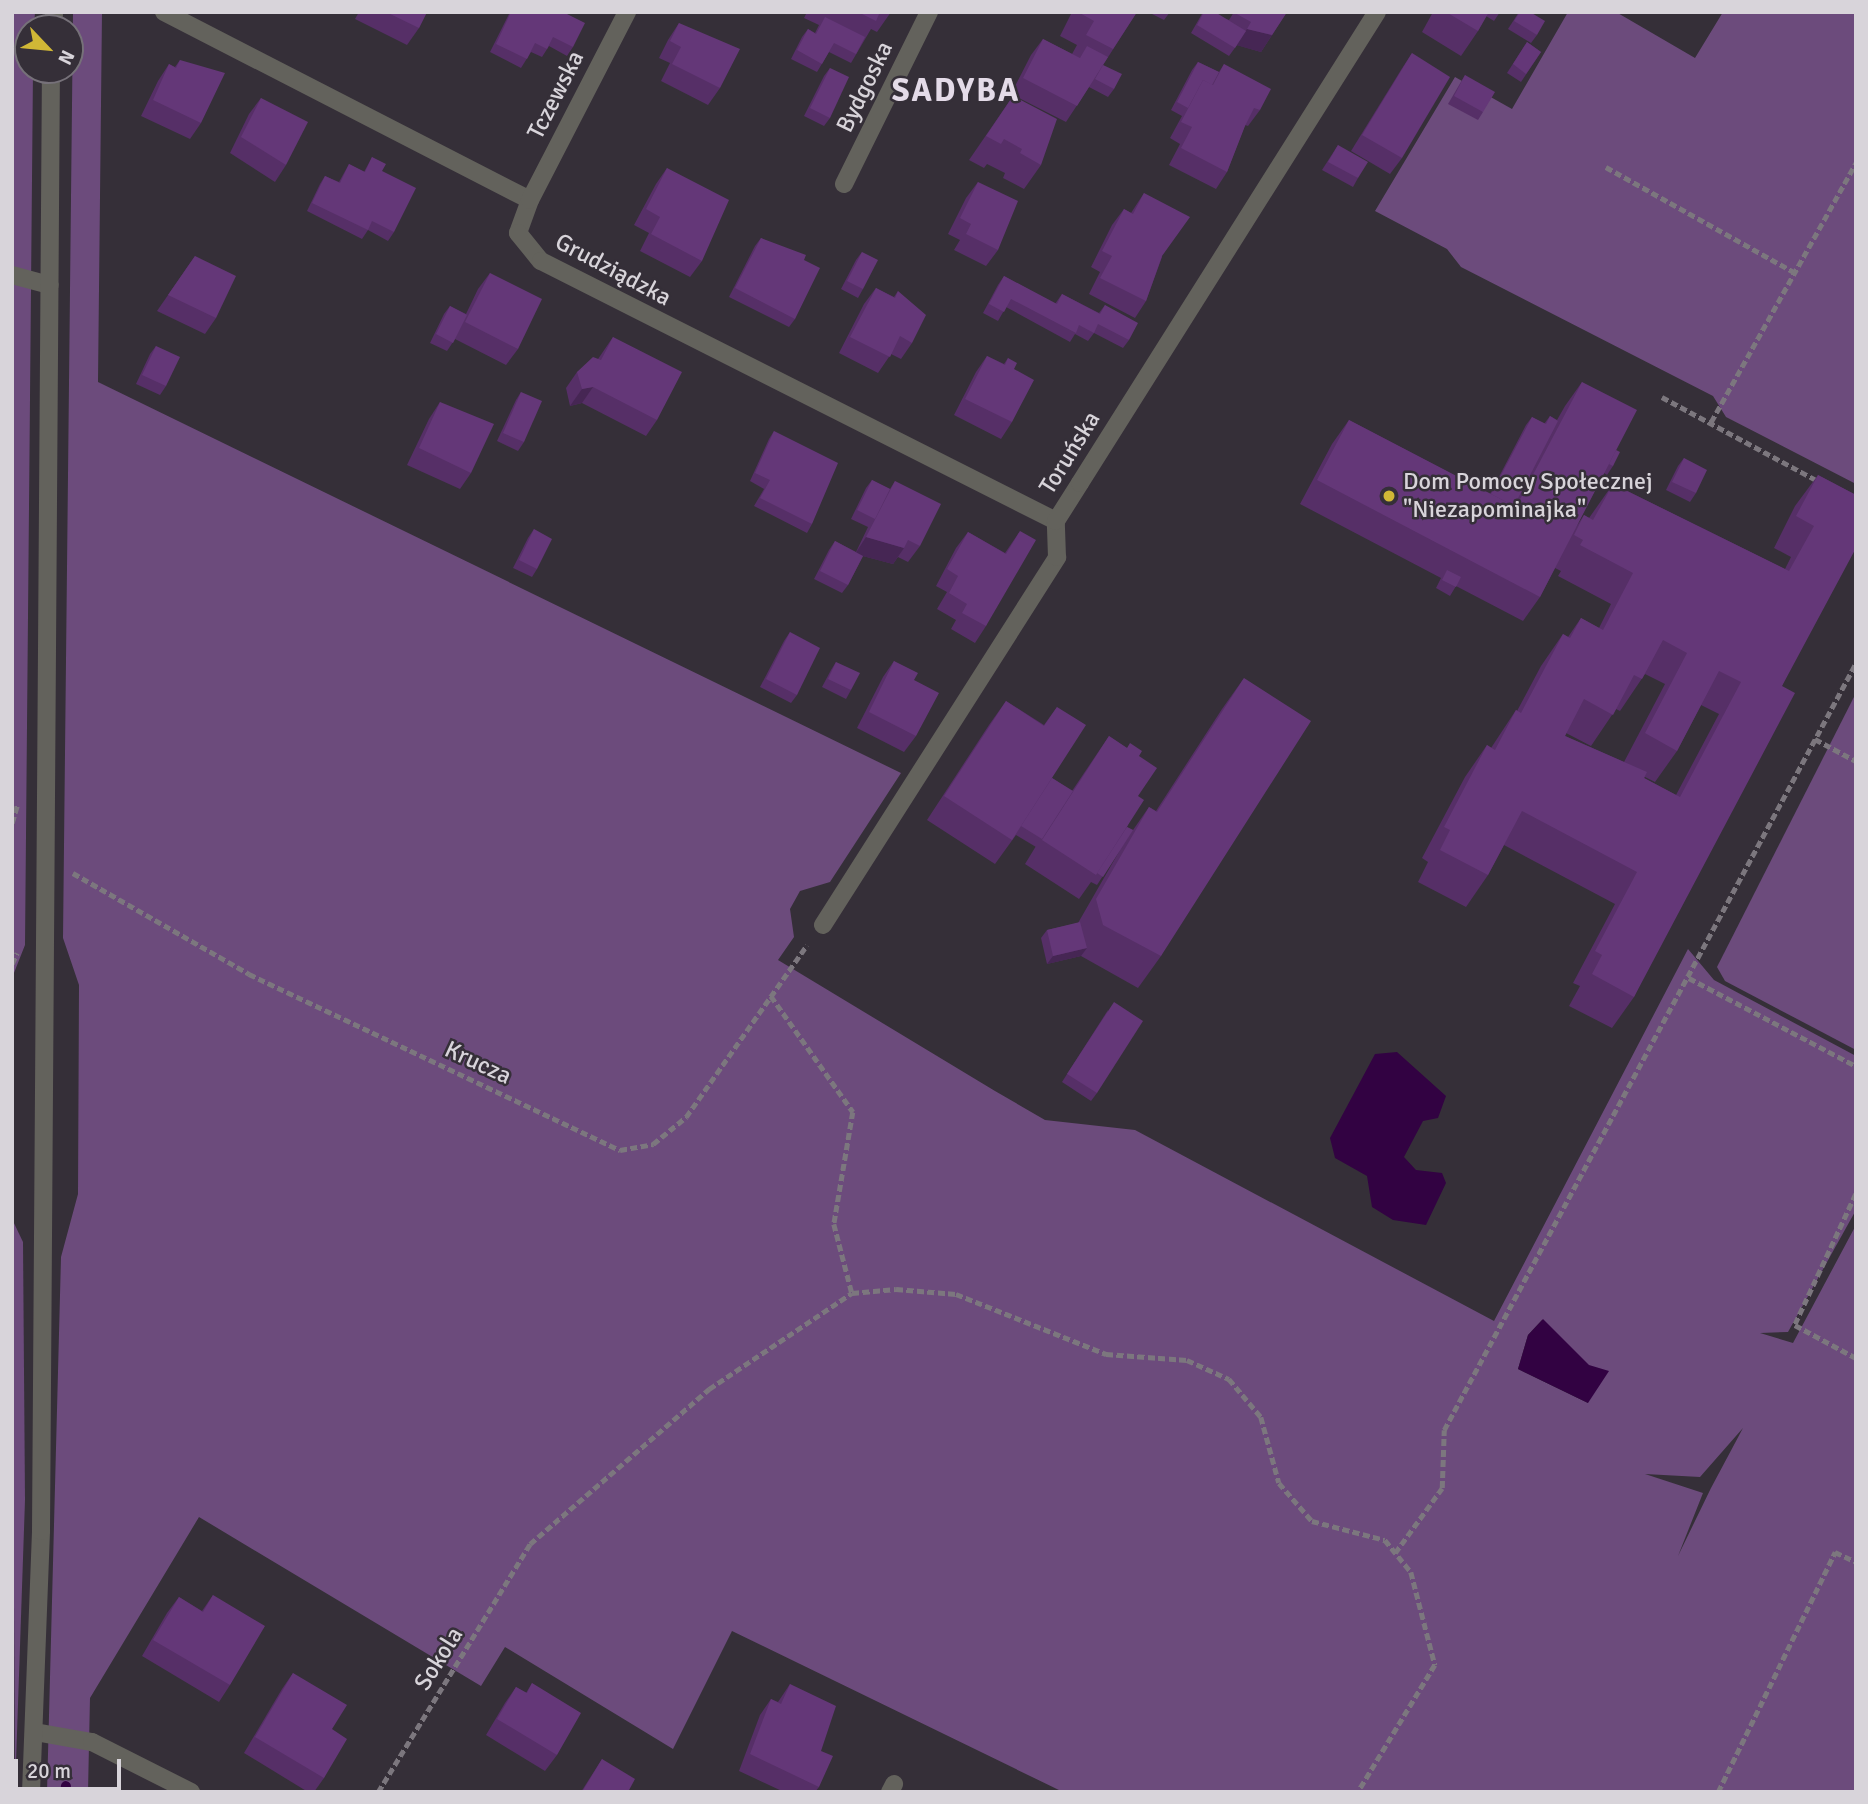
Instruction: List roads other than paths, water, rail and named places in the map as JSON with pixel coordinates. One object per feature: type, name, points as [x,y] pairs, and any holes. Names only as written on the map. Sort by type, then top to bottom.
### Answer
[{"type":"street","points":[[164,12],[530,200]]},
{"type":"street","name":"Tczewska","points":[[530,200],[626,12]]},
{"type":"street","name":"Bydgoska","points":[[844,184],[929,12]]},
{"type":"street","name":"Toruńska","points":[[823,925],[1056,557],[1056,522],[1377,12]]},
{"type":"street","points":[[31,1792],[35,1732],[51,84]]},
{"type":"street","name":"Grudziądzka","points":[[530,200],[518,233],[541,261],[1056,522]]},
{"type":"street","points":[[12,275],[50,285]]},
{"type":"street","points":[[35,1732],[92,1742],[191,1792]]},
{"type":"waterway","points":[[65,1792],[66,1786]]},
{"type":"place","name":"Dom Pomocy Społecznej \"Niezapominajka\"","points":[[1389,496]]},
{"type":"district","name":"SADYBA","points":[[956,91]]}]
